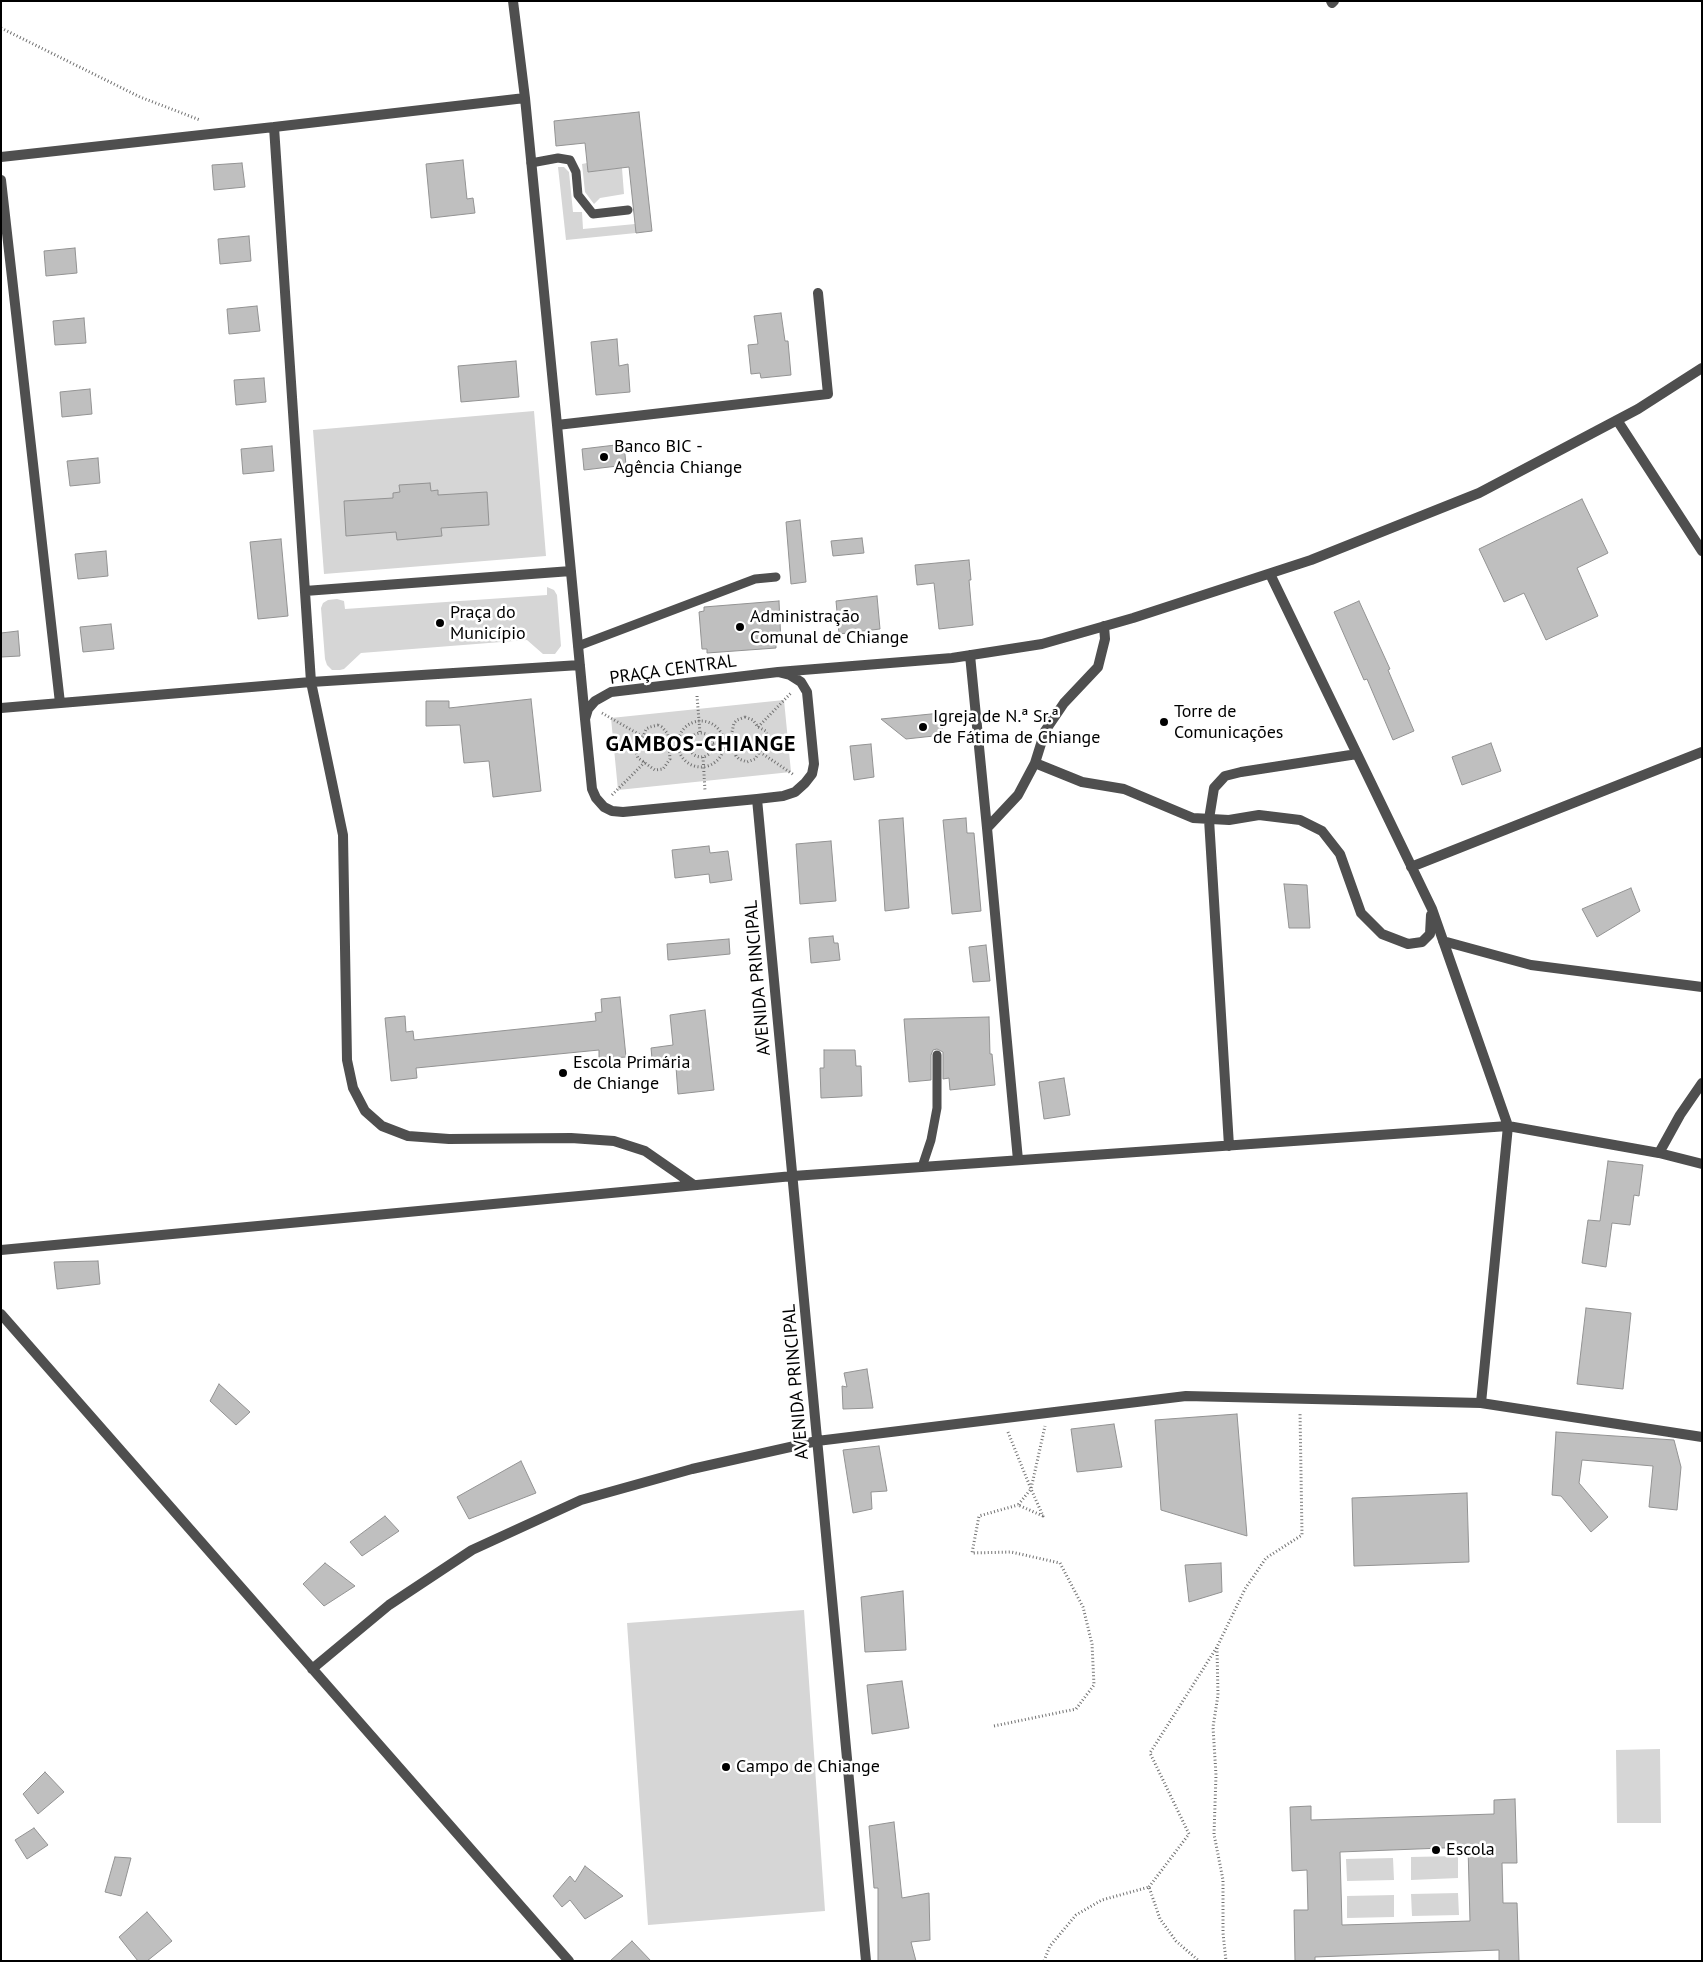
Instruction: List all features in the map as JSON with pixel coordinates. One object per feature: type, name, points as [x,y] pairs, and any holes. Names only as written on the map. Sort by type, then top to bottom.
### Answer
[{"type":"street","points":[[513,1],[531,163],[592,789],[596,798],[602,805],[612,811],[622,812],[783,796],[795,792],[812,774],[814,764],[807,692],[801,682],[790,675],[778,672]]},
{"type":"street","points":[[1,157],[524,98]]},
{"type":"street","points":[[274,127],[311,682],[343,835],[348,1060],[353,1088],[365,1111],[382,1126],[408,1136],[449,1139],[571,1138],[614,1141],[645,1151],[694,1185]]},
{"type":"street","points":[[1,180],[60,703]]},
{"type":"street","points":[[557,425],[828,394],[818,293]]},
{"type":"street","name":"PRAÇA CENTRAL","points":[[590,706],[594,701],[612,692],[778,672],[970,655],[1042,644],[1104,626],[1312,560],[1479,493],[1638,409],[1702,368]]},
{"type":"street","points":[[1618,420],[1702,551]]},
{"type":"street","points":[[305,591],[571,571]]},
{"type":"street","points":[[1270,574],[1432,909],[1508,1126],[1481,1403]]},
{"type":"street","points":[[987,828],[1018,794],[1035,763],[1045,731],[1064,703],[1098,667],[1105,640],[1104,626]]},
{"type":"street","points":[[970,655],[1018,1160]]},
{"type":"street","points":[[1,708],[311,682],[580,665]]},
{"type":"street","points":[[586,719],[590,706]]},
{"type":"street","points":[[1411,867],[1702,752]]},
{"type":"street","points":[[1229,1146],[1209,819],[1214,788],[1225,776],[1240,772],[1357,754]]},
{"type":"street","points":[[1035,763],[1082,782],[1124,789],[1193,818],[1229,820],[1259,816],[1300,820],[1322,830],[1340,854],[1361,913],[1382,934],[1408,944],[1422,942],[1430,934],[1432,909]]},
{"type":"street","name":"AVENIDA PRINCIPAL","points":[[757,799],[866,1961]]},
{"type":"street","points":[[1443,941],[1531,965],[1702,987]]},
{"type":"street","points":[[1658,1153],[1680,1115],[1702,1083]]},
{"type":"street","points":[[1,1250],[792,1176],[1508,1126],[1658,1153],[1702,1164]]},
{"type":"street","points":[[1,1314],[569,1961]]},
{"type":"street","points":[[312,1668],[389,1606],[472,1550],[581,1500],[692,1469],[818,1441],[1186,1396],[1481,1403],[1702,1437]]},
{"type":"lane","points":[[531,163],[558,158],[570,160],[576,172],[578,195],[593,214],[628,210]]},
{"type":"lane","points":[[578,646],[755,579],[776,576]]},
{"type":"lane","points":[[922,1167],[931,1140],[938,1108],[937,1054]]},
{"type":"path","points":[[1,28],[140,97],[204,121]]},
{"type":"path","points":[[696,682],[700,733]]},
{"type":"path","points":[[758,726],[801,682]]},
{"type":"path","points":[[590,706],[643,737]]},
{"type":"path","points":[[746,717],[754,720],[758,726],[766,731],[768,739],[766,747],[751,761],[739,759],[734,753],[733,741],[732,728],[737,720],[746,717]]},
{"type":"path","points":[[700,721],[711,723],[717,727],[724,741],[722,756],[710,766],[703,768],[683,760],[678,746],[682,731],[688,725],[700,721]]},
{"type":"path","points":[[650,727],[662,727],[668,734],[670,747],[670,759],[663,769],[655,770],[638,758],[634,751],[636,742],[643,737],[650,727]]},
{"type":"path","points":[[700,733],[709,736],[713,743],[711,750],[703,756],[698,756],[692,752],[689,744],[692,737],[700,733]]},
{"type":"path","points":[[713,743],[733,741]]},
{"type":"path","points":[[670,747],[689,744]]},
{"type":"path","points":[[760,751],[805,783]]},
{"type":"path","points":[[703,756],[706,804]]},
{"type":"path","points":[[602,805],[645,762]]},
{"type":"path","points":[[1044,1961],[1050,1946],[1076,1915],[1102,1900],[1149,1887],[1188,1834],[1150,1752],[1217,1647],[1245,1590],[1266,1558],[1302,1535],[1300,1399]]},
{"type":"path","points":[[994,1726],[1076,1709],[1094,1685],[1092,1644],[1083,1607],[1060,1563],[1011,1552],[972,1553],[979,1516],[1018,1505],[1031,1489],[1048,1412]]},
{"type":"path","points":[[1002,1418],[1043,1516],[1018,1505]]},
{"type":"path","points":[[1217,1647],[1218,1695],[1213,1727],[1216,1775],[1214,1834],[1223,1880],[1223,1933],[1226,1961]]},
{"type":"path","points":[[1149,1887],[1160,1919],[1176,1941],[1199,1961]]},
{"type":"shaded area","points":[[587,163],[588,172],[622,168],[624,194],[600,198],[594,204],[585,192],[582,164]]},
{"type":"shaded area","points":[[558,167],[564,167],[569,172],[573,212],[582,212],[583,229],[635,224],[636,233],[566,240]]},
{"type":"shaded area","points":[[534,411],[546,556],[324,574],[313,430]]},
{"type":"shaded area","points":[[547,587],[554,590],[557,595],[561,646],[555,654],[543,654],[527,640],[361,653],[344,669],[332,670],[327,665],[321,608],[323,603],[328,600],[337,599],[344,601],[345,609],[547,595]]},
{"type":"shaded area","points":[[784,700],[791,772],[618,790],[611,718]]},
{"type":"shaded area","name":"Campo de Chiange","points":[[804,1610],[825,1911],[648,1925],[627,1623]]},
{"type":"shaded area","points":[[1660,1749],[1661,1823],[1617,1823],[1616,1750]]},
{"type":"shaded area","points":[[1458,1856],[1458,1878],[1411,1880],[1411,1857]]},
{"type":"shaded area","points":[[1393,1858],[1394,1880],[1347,1881],[1346,1859]]},
{"type":"shaded area","points":[[1458,1893],[1459,1915],[1412,1916],[1411,1894]]},
{"type":"shaded area","points":[[1394,1895],[1394,1917],[1347,1918],[1347,1896]]},
{"type":"building","points":[[639,112],[652,231],[636,233],[629,167],[588,172],[585,143],[556,146],[554,121]]},
{"type":"building","points":[[463,160],[467,199],[473,198],[475,213],[431,218],[426,164]]},
{"type":"building","points":[[242,163],[245,187],[214,190],[212,165]]},
{"type":"building","points":[[249,236],[251,261],[220,264],[218,239]]},
{"type":"building","points":[[75,248],[77,273],[46,276],[44,251]]},
{"type":"building","points":[[257,306],[260,331],[229,334],[227,309]]},
{"type":"building","points":[[781,313],[785,341],[788,341],[791,375],[761,378],[760,373],[751,374],[748,345],[758,344],[754,316]]},
{"type":"building","points":[[84,318],[86,343],[55,345],[53,321]]},
{"type":"building","points":[[617,339],[619,366],[628,364],[630,392],[596,395],[591,342]]},
{"type":"building","points":[[516,361],[519,397],[461,402],[458,366]]},
{"type":"building","points":[[264,378],[266,402],[236,405],[234,380]]},
{"type":"building","points":[[90,389],[92,414],[62,417],[60,392]]},
{"type":"building","name":"Banco BIC - Agência Chiange","points":[[624,444],[626,465],[584,470],[582,449]]},
{"type":"building","points":[[272,446],[274,471],[243,474],[241,449]]},
{"type":"building","points":[[98,458],[100,483],[70,486],[67,461]]},
{"type":"building","points":[[430,483],[431,491],[438,490],[438,495],[487,492],[489,525],[441,528],[442,536],[397,540],[396,532],[346,536],[344,501],[393,498],[393,493],[400,492],[399,485]]},
{"type":"building","points":[[1582,499],[1608,553],[1577,568],[1598,616],[1546,640],[1524,593],[1504,602],[1479,549]]},
{"type":"building","points":[[800,520],[806,582],[791,584],[786,522]]},
{"type":"building","points":[[862,538],[864,553],[833,556],[831,541]]},
{"type":"building","points":[[281,539],[288,616],[258,619],[250,542]]},
{"type":"building","points":[[106,551],[108,576],[78,579],[75,554]]},
{"type":"building","points":[[969,560],[973,625],[939,629],[934,583],[917,585],[915,565]]},
{"type":"building","points":[[877,596],[880,629],[839,634],[836,601]]},
{"type":"building","name":"Administração Comunal de Chiange","points":[[779,601],[781,643],[776,643],[776,648],[707,653],[707,649],[702,649],[699,612],[704,611],[704,607]]},
{"type":"building","points":[[1359,601],[1390,669],[1388,670],[1414,731],[1393,740],[1367,679],[1364,680],[1334,612]]},
{"type":"building","points":[[111,624],[114,649],[83,652],[80,627]]},
{"type":"building","points":[[18,631],[20,656],[1,657],[1,633]]},
{"type":"building","points":[[531,699],[541,791],[493,797],[489,761],[464,763],[460,725],[426,726],[426,701],[449,701],[449,708]]},
{"type":"building","name":"Igreja de N.ª Sr.ª de Fátima de Chiange","points":[[941,713],[943,735],[906,739],[881,719]]},
{"type":"building","points":[[1491,743],[1501,771],[1462,785],[1452,757]]},
{"type":"building","points":[[871,744],[874,777],[854,780],[850,746]]},
{"type":"building","points":[[903,818],[909,908],[885,911],[879,820]]},
{"type":"building","points":[[966,818],[967,833],[974,833],[981,911],[952,914],[943,820]]},
{"type":"building","points":[[831,841],[836,901],[800,904],[796,844]]},
{"type":"building","points":[[709,846],[710,853],[728,851],[732,880],[710,883],[709,874],[675,878],[672,850]]},
{"type":"building","points":[[1284,884],[1307,885],[1310,928],[1289,928]]},
{"type":"building","points":[[1631,888],[1640,911],[1597,937],[1582,909]]},
{"type":"building","points":[[833,936],[834,943],[838,943],[840,960],[811,963],[809,938]]},
{"type":"building","points":[[729,939],[730,954],[668,960],[667,944]]},
{"type":"building","points":[[986,945],[990,981],[973,982],[969,947]]},
{"type":"building","points":[[620,997],[626,1057],[599,1059],[599,1050],[416,1068],[417,1078],[391,1081],[385,1018],[405,1016],[406,1032],[413,1031],[414,1040],[596,1021],[595,1013],[602,1012],[601,999]]},
{"type":"building","points":[[705,1010],[714,1090],[678,1094],[676,1067],[653,1069],[651,1048],[673,1045],[670,1015]]},
{"type":"building","points":[[989,1017],[990,1054],[992,1054],[995,1085],[950,1090],[949,1078],[943,1079],[943,1052],[937,1049],[933,1050],[931,1055],[931,1080],[909,1082],[904,1019]]},
{"type":"building","points":[[824,1050],[855,1050],[856,1066],[861,1066],[862,1096],[821,1098],[820,1068],[824,1068]]},
{"type":"building","points":[[1064,1078],[1070,1115],[1044,1119],[1039,1082]]},
{"type":"building","points":[[1608,1161],[1643,1165],[1639,1196],[1634,1195],[1630,1225],[1612,1223],[1606,1267],[1582,1263],[1588,1220],[1600,1221]]},
{"type":"building","points":[[98,1261],[100,1284],[57,1289],[54,1262]]},
{"type":"building","points":[[1586,1308],[1631,1313],[1623,1389],[1577,1384]]},
{"type":"building","points":[[867,1369],[873,1408],[843,1409],[842,1386],[847,1387],[844,1373]]},
{"type":"building","points":[[219,1384],[250,1412],[236,1425],[210,1401]]},
{"type":"building","points":[[1237,1414],[1247,1536],[1161,1510],[1155,1420]]},
{"type":"building","points":[[1114,1424],[1122,1467],[1077,1472],[1071,1429]]},
{"type":"building","points":[[1556,1432],[1674,1440],[1681,1467],[1677,1510],[1649,1507],[1653,1466],[1582,1460],[1579,1483],[1608,1517],[1591,1532],[1561,1496],[1552,1495]]},
{"type":"building","points":[[879,1446],[887,1491],[871,1492],[872,1509],[853,1513],[843,1450]]},
{"type":"building","points":[[521,1461],[536,1493],[469,1519],[457,1497]]},
{"type":"building","points":[[1467,1493],[1469,1562],[1354,1566],[1352,1498]]},
{"type":"building","points":[[385,1516],[399,1531],[362,1556],[350,1542]]},
{"type":"building","points":[[325,1563],[355,1586],[324,1606],[303,1584]]},
{"type":"building","points":[[1221,1563],[1222,1592],[1189,1602],[1185,1565]]},
{"type":"building","points":[[903,1591],[906,1650],[865,1652],[861,1597]]},
{"type":"building","points":[[902,1681],[909,1728],[872,1734],[867,1685]]},
{"type":"building","points":[[45,1772],[64,1792],[38,1814],[23,1794]]},
{"type":"building","points":[[1515,1799],[1517,1863],[1502,1863],[1503,1903],[1517,1903],[1519,1961],[1499,1961],[1499,1950],[1315,1957],[1315,1961],[1295,1961],[1294,1910],[1308,1910],[1307,1870],[1292,1871],[1290,1807],[1311,1806],[1311,1820],[1494,1814],[1494,1800]],"holes":[[[1468,1847],[1470,1921],[1342,1925],[1340,1852]]]},
{"type":"building","points":[[894,1822],[902,1898],[929,1893],[930,1940],[911,1942],[916,1961],[878,1961],[878,1888],[874,1888],[869,1826]]},
{"type":"building","points":[[34,1828],[48,1845],[27,1859],[15,1840]]},
{"type":"building","points":[[115,1857],[131,1858],[121,1896],[105,1892]]},
{"type":"building","points":[[585,1866],[623,1896],[585,1919],[570,1900],[562,1907],[553,1896],[570,1876],[575,1882]]},
{"type":"building","points":[[147,1912],[172,1941],[147,1961],[138,1961],[119,1937]]},
{"type":"building","points":[[632,1941],[651,1961],[610,1961]]},
{"type":"place","name":"Banco BIC - Agência Chiange","points":[[604,457]]},
{"type":"place","name":"Praça do Município","points":[[440,623]]},
{"type":"place","name":"Administração Comunal de Chiange","points":[[740,627]]},
{"type":"place","name":"Torre de Comunicações","points":[[1164,722]]},
{"type":"place","name":"Igreja de N.ª Sr.ª de Fátima de Chiange","points":[[923,727]]},
{"type":"place","name":"Escola Primária de Chiange","points":[[563,1073]]},
{"type":"place","name":"Campo de Chiange","points":[[726,1767]]},
{"type":"place","name":"Escola","points":[[1436,1850]]},
{"type":"district","name":"GAMBOS-CHIANGE","points":[[701,745]]}]
